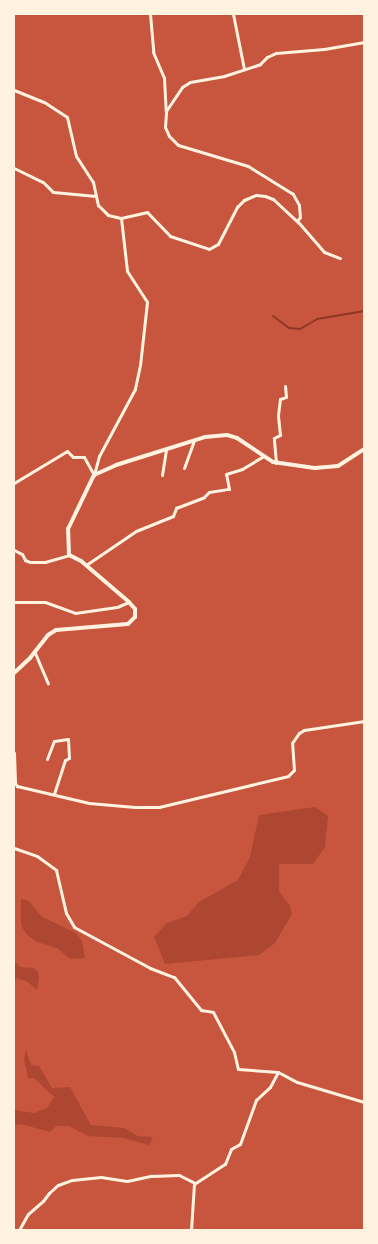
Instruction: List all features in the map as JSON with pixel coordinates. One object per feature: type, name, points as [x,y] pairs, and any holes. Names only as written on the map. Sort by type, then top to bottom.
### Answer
[{"type":"main road","points":[[14,672],[35,653],[48,635],[56,630],[128,624],[136,613],[134,606],[86,565],[69,555],[68,529],[94,475],[116,465],[194,439],[216,436],[237,438],[276,463],[315,468],[338,466],[364,449]]},
{"type":"street","points":[[150,14],[153,52],[164,78],[165,127],[169,136],[178,145],[248,166],[261,172],[293,194],[299,206],[300,217],[297,221]]},
{"type":"street","points":[[233,14],[244,68]]},
{"type":"street","points":[[166,111],[186,84],[224,76],[260,64],[267,57],[276,53],[324,50],[364,42]]},
{"type":"street","points":[[14,90],[44,102],[68,117],[76,156],[93,182],[101,210],[111,217],[121,218],[146,212],[170,236],[209,249],[218,244],[237,207],[249,197],[256,195],[273,199],[297,221],[324,252],[340,258]]},
{"type":"street","points":[[14,168],[43,182],[53,192],[96,196]]},
{"type":"street","points":[[94,475],[100,456],[133,396],[140,365],[148,309],[144,295],[127,271],[121,218]]},
{"type":"street","points":[[276,463],[274,438],[280,435],[278,415],[280,399],[286,398],[286,386]]},
{"type":"street","points":[[184,468],[194,439]]},
{"type":"street","points":[[162,475],[166,449]]},
{"type":"street","points":[[14,484],[67,450],[73,457],[84,457],[94,475]]},
{"type":"street","points":[[86,565],[136,530],[173,516],[176,508],[204,498],[209,492],[229,489],[226,474],[242,469],[264,456]]},
{"type":"street","points":[[14,550],[22,554],[25,560],[30,562],[45,562],[69,555]]},
{"type":"street","points":[[14,602],[45,602],[74,613],[117,607],[129,602]]},
{"type":"street","points":[[35,653],[48,683]]},
{"type":"street","points":[[14,753],[16,785],[88,803],[135,807],[173,804],[288,776],[294,770],[292,742],[299,733],[304,730],[364,721]]},
{"type":"street","points":[[47,759],[54,741],[68,740],[69,758],[65,760],[54,794]]},
{"type":"street","points":[[14,848],[37,856],[56,870],[66,913],[74,927],[148,967],[174,977],[201,1010],[213,1012],[233,1049],[238,1069],[278,1072],[297,1082],[364,1102]]},
{"type":"street","points":[[190,1230],[192,1188],[195,1183],[212,1175],[226,1164],[231,1148],[240,1144],[256,1100],[270,1087],[278,1072]]},
{"type":"street","points":[[19,1230],[28,1214],[49,1193],[58,1185],[72,1180],[101,1177],[126,1180],[151,1176],[179,1175],[195,1183]]},
{"type":"shaded area","points":[[315,807],[328,816],[325,847],[313,864],[279,864],[279,891],[290,906],[292,914],[275,943],[259,955],[165,964],[154,937],[167,923],[187,916],[199,902],[238,880],[250,857],[259,815]]},
{"type":"shaded area","points":[[21,899],[29,901],[42,917],[76,933],[82,941],[85,958],[70,959],[57,948],[37,942],[26,934],[21,925]]},
{"type":"shaded area","points":[[14,961],[20,967],[33,968],[38,972],[37,990],[28,982],[16,978],[14,988]]},
{"type":"shaded area","points":[[26,1050],[31,1065],[39,1066],[52,1088],[70,1087],[91,1125],[124,1128],[138,1136],[153,1137],[149,1145],[123,1138],[88,1136],[69,1126],[56,1126],[50,1132],[21,1124],[14,1125],[14,1110],[34,1113],[47,1108],[54,1097],[34,1078],[28,1078],[24,1059]]},
{"type":"waterway","points":[[273,316],[289,328],[300,329],[317,319],[364,311]]}]
